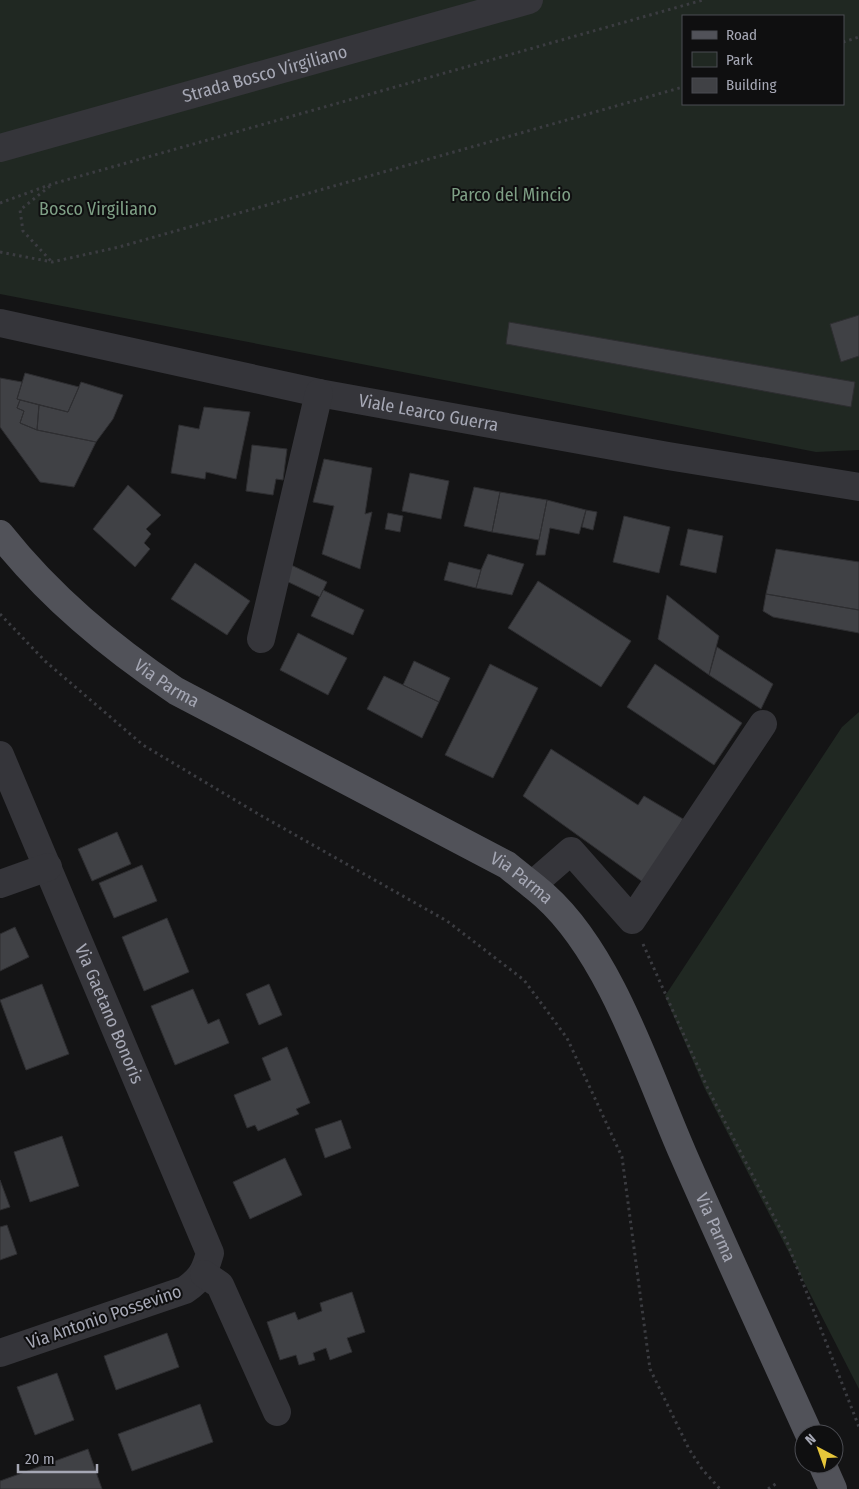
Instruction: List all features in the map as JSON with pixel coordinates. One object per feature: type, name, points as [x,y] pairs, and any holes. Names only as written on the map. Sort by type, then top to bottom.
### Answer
[{"type":"main road","name":"Via Parma","points":[[0,534],[51,593],[90,628],[135,663],[176,691],[466,842],[507,865],[546,896],[568,921],[594,959],[617,999],[683,1154],[804,1424]]},
{"type":"main road","points":[[826,1474],[833,1489]]},
{"type":"street","name":"Strada Bosco Virgiliano","points":[[0,148],[529,0]]},
{"type":"street","name":"Viale Learco Guerra","points":[[0,323],[319,393],[668,456],[859,487]]},
{"type":"street","points":[[262,639],[319,393]]},
{"type":"street","points":[[532,885],[571,851],[632,920],[763,724]]},
{"type":"street","name":"Via Gaetano Bonoris","points":[[0,755],[210,1253],[204,1274]]},
{"type":"street","points":[[0,884],[48,867]]},
{"type":"street","points":[[204,1274],[220,1285],[277,1412]]},
{"type":"street","name":"Via Antonio Possevino","points":[[0,1353],[185,1290],[204,1274]]},
{"type":"path","points":[[0,202],[52,184],[703,0]]},
{"type":"path","points":[[844,42],[859,37]]},
{"type":"path","points":[[0,252],[52,262],[119,247],[682,87]]},
{"type":"path","points":[[52,184],[20,210],[23,231],[52,262]]},
{"type":"path","points":[[0,614],[45,661],[143,745],[260,815],[447,921],[524,980],[567,1038],[622,1157],[650,1368],[689,1449],[702,1469],[720,1489]]},
{"type":"path","points":[[632,920],[708,1089],[787,1242],[859,1427]]},
{"type":"path","points":[[768,1489],[777,1483]]},
{"type":"green space","name":"Parco del Mincio","points":[[0,0],[859,0],[859,450],[816,452],[0,294]]},
{"type":"green space","points":[[859,712],[859,1389],[705,1089],[665,996],[842,727]]},
{"type":"building","points":[[859,315],[859,356],[841,362],[830,324]]},
{"type":"building","points":[[509,322],[855,382],[851,407],[506,344]]},
{"type":"building","points":[[25,373],[79,387],[68,412],[17,399]]},
{"type":"building","points":[[0,378],[22,382],[17,399],[20,400],[17,408],[24,411],[20,423],[37,430],[96,442],[74,487],[40,482],[0,427]]},
{"type":"building","points":[[81,382],[123,395],[113,419],[96,442],[37,430],[39,405],[68,412]]},
{"type":"building","points":[[20,400],[39,405],[37,430],[20,423],[24,411],[17,408]]},
{"type":"building","points":[[204,407],[250,412],[236,479],[206,472],[205,479],[171,473],[179,425],[199,429]]},
{"type":"building","points":[[252,445],[287,449],[283,480],[276,479],[273,495],[246,491]]},
{"type":"building","points":[[324,459],[372,468],[365,514],[372,512],[360,569],[322,554],[334,506],[313,502]]},
{"type":"building","points":[[410,473],[449,481],[441,519],[402,511]]},
{"type":"building","points":[[128,485],[161,515],[146,529],[151,534],[144,543],[150,549],[135,567],[93,529]]},
{"type":"building","points":[[474,487],[500,492],[492,532],[464,526]]},
{"type":"building","points":[[500,492],[547,500],[539,540],[492,532]]},
{"type":"building","points":[[547,500],[586,510],[579,534],[550,528],[545,555],[536,555]]},
{"type":"building","points":[[586,510],[597,512],[593,530],[582,527]]},
{"type":"building","points":[[388,513],[403,516],[400,532],[385,529]]},
{"type":"building","points":[[624,516],[670,527],[659,573],[613,562]]},
{"type":"building","points":[[688,529],[723,536],[716,573],[680,565]]},
{"type":"building","points":[[776,549],[859,562],[859,610],[766,594]]},
{"type":"building","points":[[488,554],[524,564],[512,595],[476,588]]},
{"type":"building","points":[[449,562],[481,570],[476,588],[444,580]]},
{"type":"building","points":[[195,563],[250,601],[227,635],[171,599]]},
{"type":"building","points":[[289,564],[327,582],[320,597],[282,579]]},
{"type":"building","points":[[538,581],[631,641],[601,687],[508,628]]},
{"type":"building","points":[[323,590],[364,610],[353,635],[311,616]]},
{"type":"building","points":[[766,594],[859,610],[859,633],[773,617],[763,611]]},
{"type":"building","points":[[667,595],[719,636],[709,675],[658,639]]},
{"type":"building","points":[[298,633],[347,658],[328,695],[280,670]]},
{"type":"building","points":[[717,647],[773,684],[761,709],[709,675]]},
{"type":"building","points":[[414,661],[450,678],[439,702],[403,685]]},
{"type":"building","points":[[490,664],[538,688],[493,778],[445,755]]},
{"type":"building","points":[[655,664],[742,723],[714,765],[627,707]]},
{"type":"building","points":[[384,676],[439,702],[422,738],[367,709]]},
{"type":"building","points":[[551,749],[638,805],[644,796],[683,819],[647,885],[523,796]]},
{"type":"building","points":[[117,832],[131,864],[92,881],[78,849]]},
{"type":"building","points":[[142,865],[157,901],[114,918],[99,883]]},
{"type":"building","points":[[167,918],[189,972],[144,991],[122,937]]},
{"type":"building","points":[[15,927],[29,957],[0,971],[0,934]]},
{"type":"building","points":[[42,984],[69,1054],[26,1070],[0,1000]]},
{"type":"building","points":[[269,984],[282,1015],[259,1025],[246,994]]},
{"type":"building","points":[[193,989],[208,1024],[219,1019],[229,1043],[175,1065],[151,1006]]},
{"type":"building","points":[[287,1047],[310,1103],[296,1109],[299,1114],[258,1131],[255,1125],[247,1128],[234,1095],[271,1080],[262,1058]]},
{"type":"building","points":[[341,1120],[351,1148],[325,1158],[315,1129]]},
{"type":"building","points":[[62,1136],[79,1186],[30,1202],[14,1152]]},
{"type":"building","points":[[285,1158],[302,1195],[250,1219],[233,1182]]},
{"type":"building","points":[[0,1180],[10,1207],[0,1210]]},
{"type":"building","points":[[7,1225],[17,1254],[0,1260],[0,1227]]},
{"type":"building","points":[[352,1292],[365,1332],[347,1338],[352,1352],[330,1360],[326,1348],[313,1353],[315,1360],[299,1365],[296,1355],[280,1360],[267,1322],[295,1312],[298,1320],[322,1311],[320,1303]]},
{"type":"building","points":[[167,1333],[179,1367],[116,1390],[104,1356]]},
{"type":"building","points":[[57,1373],[74,1420],[35,1435],[17,1387]]},
{"type":"building","points":[[200,1404],[213,1442],[132,1471],[118,1434]]},
{"type":"building","points":[[88,1449],[102,1489],[0,1489],[0,1481]]},
{"type":"park label","name":"Bosco Virgiliano","points":[[98,209]]}]
